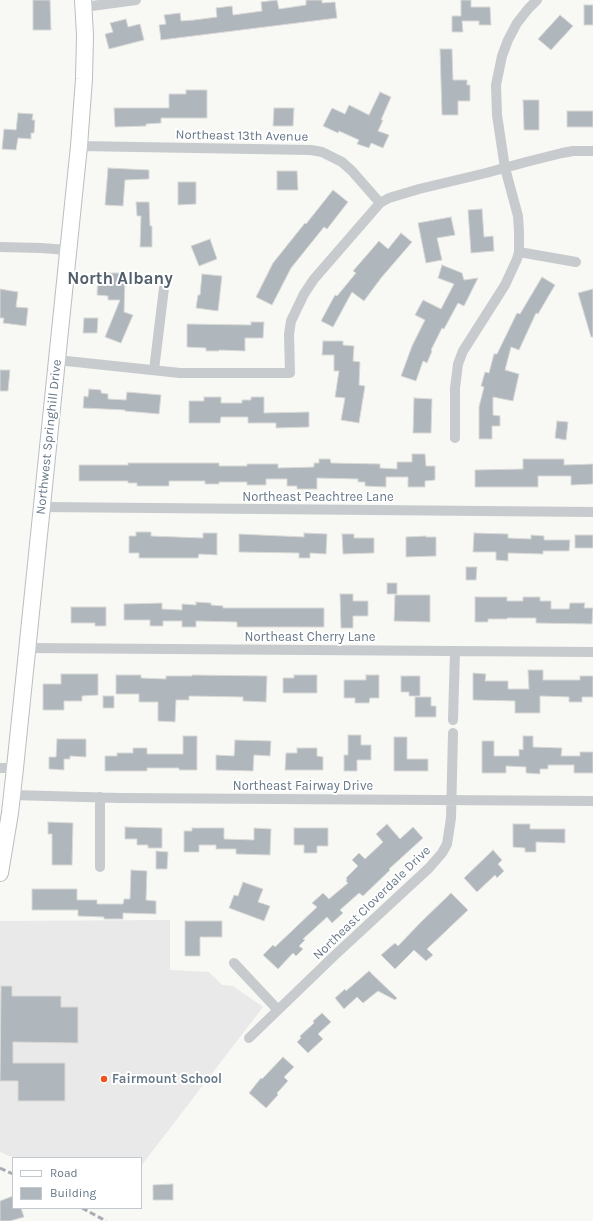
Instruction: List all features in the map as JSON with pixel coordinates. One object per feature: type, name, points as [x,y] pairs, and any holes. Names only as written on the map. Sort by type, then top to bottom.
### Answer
[{"type":"main road","name":"Northwest Springhill Drive","points":[[0,873],[12,795],[8,768],[28,648],[79,146],[84,79],[84,4]]},
{"type":"street","points":[[84,4],[136,0]]},
{"type":"street","points":[[455,438],[455,388],[458,364],[463,351],[505,285],[519,252],[518,216],[504,168],[496,100],[498,71],[504,50],[517,23],[537,0]]},
{"type":"street","name":"Northeast 13th Avenue","points":[[79,146],[311,150],[322,152],[342,162],[380,202]]},
{"type":"street","points":[[57,360],[180,373],[290,373],[289,334],[291,321],[298,304],[314,279],[380,202],[419,188],[486,173],[562,153],[593,151]]},
{"type":"street","points":[[0,247],[68,250]]},
{"type":"street","points":[[519,252],[576,262]]},
{"type":"street","points":[[154,370],[164,288]]},
{"type":"street","name":"Northeast Peachtree Lane","points":[[42,507],[593,512]]},
{"type":"street","name":"Northeast Cherry Lane","points":[[28,648],[593,652]]},
{"type":"street","points":[[453,720],[454,651]]},
{"type":"street","name":"Northeast Cloverdale Drive","points":[[249,1038],[437,860],[442,853],[447,844],[450,833],[453,733]]},
{"type":"street","name":"Northeast Fairway Drive","points":[[12,795],[452,801],[593,801]]},
{"type":"street","points":[[100,797],[100,867]]},
{"type":"street","points":[[234,963],[278,1010]]},
{"type":"shaded area","name":"Fairmount School","points":[[170,920],[170,970],[209,972],[222,985],[233,986],[263,1007],[142,1165],[142,1157],[12,1157],[0,1152],[0,921]]},
{"type":"building","points":[[33,0],[50,0],[51,30],[33,30]]},
{"type":"building","points":[[277,0],[279,9],[306,5],[306,0],[322,0],[322,3],[335,2],[337,18],[161,40],[159,25],[166,24],[164,15],[180,13],[181,21],[217,17],[216,8],[232,6],[233,15],[262,11],[261,2]]},
{"type":"building","points":[[461,0],[471,0],[471,7],[490,7],[491,25],[479,25],[479,21],[462,21],[463,32],[452,32],[452,16],[461,16]]},
{"type":"building","points":[[584,5],[593,5],[593,25],[584,25]]},
{"type":"building","points":[[560,15],[573,26],[551,50],[538,39]]},
{"type":"building","points":[[126,19],[128,27],[140,24],[144,40],[109,49],[105,34],[113,32],[110,23]]},
{"type":"building","points":[[440,49],[452,49],[453,80],[467,80],[467,85],[470,85],[470,101],[458,101],[458,115],[442,115]]},
{"type":"building","points":[[186,90],[207,90],[207,118],[161,118],[161,123],[146,124],[146,126],[115,127],[114,108],[169,108],[169,94],[186,94]]},
{"type":"building","points":[[380,92],[391,97],[378,131],[389,135],[383,148],[371,143],[369,148],[357,144],[359,140],[323,126],[332,108],[345,114],[349,105],[369,115]]},
{"type":"building","points":[[523,100],[539,100],[539,130],[524,130]]},
{"type":"building","points":[[274,108],[294,108],[293,126],[273,126]]},
{"type":"building","points":[[567,111],[593,111],[593,127],[567,127]]},
{"type":"building","points":[[18,113],[33,114],[32,120],[35,120],[34,133],[31,133],[31,139],[18,138],[16,150],[2,149],[4,129],[16,130]]},
{"type":"building","points":[[108,168],[149,170],[149,179],[125,180],[123,206],[105,205]]},
{"type":"building","points":[[277,171],[297,171],[298,190],[277,190]]},
{"type":"building","points":[[178,182],[196,182],[196,204],[178,205]]},
{"type":"building","points":[[333,190],[348,202],[327,229],[324,227],[291,268],[272,305],[256,297],[273,263]]},
{"type":"building","points":[[136,202],[149,202],[150,226],[152,226],[152,247],[140,247],[141,216],[137,216]]},
{"type":"building","points":[[482,209],[484,237],[493,236],[494,251],[471,253],[468,210]]},
{"type":"building","points":[[451,217],[455,235],[437,238],[442,260],[426,263],[418,223]]},
{"type":"building","points":[[401,233],[412,242],[381,278],[364,301],[352,292],[333,327],[321,321],[335,295],[337,296],[356,273],[353,271],[379,241],[388,249]]},
{"type":"building","points":[[210,239],[217,259],[199,266],[191,246]]},
{"type":"building","points":[[442,265],[462,273],[464,280],[478,278],[464,306],[458,303],[444,329],[442,328],[431,350],[432,351],[427,363],[423,361],[416,381],[401,376],[412,346],[425,320],[415,315],[423,300],[441,309],[454,284],[438,278]]},
{"type":"building","points":[[98,273],[123,273],[123,280],[125,281],[124,312],[133,315],[121,343],[105,337],[120,300],[108,300],[108,296],[97,295]]},
{"type":"building","points":[[202,274],[222,276],[218,311],[196,308],[198,295],[200,295]]},
{"type":"building","points":[[542,277],[555,285],[538,314],[536,313],[519,350],[511,347],[505,370],[519,374],[513,401],[493,397],[493,415],[500,416],[500,426],[492,426],[492,439],[479,439],[479,407],[484,387],[481,386],[485,372],[489,373],[494,354],[497,354],[517,313],[520,314]]},
{"type":"building","points":[[0,289],[18,292],[16,307],[28,308],[26,326],[3,323],[4,318],[0,318]]},
{"type":"building","points":[[593,289],[593,337],[591,337],[578,293]]},
{"type":"building","points":[[84,318],[98,318],[97,333],[83,333]]},
{"type":"building","points":[[251,322],[264,322],[263,338],[245,338],[245,351],[206,351],[206,348],[187,347],[187,324],[251,325]]},
{"type":"building","points":[[323,341],[343,341],[343,345],[354,346],[353,361],[360,362],[359,385],[365,386],[359,423],[341,420],[345,398],[335,397],[339,371],[334,371],[334,355],[322,355]]},
{"type":"building","points":[[0,370],[10,370],[8,391],[0,391]]},
{"type":"building","points":[[89,389],[101,390],[101,393],[108,394],[108,399],[126,400],[127,392],[161,395],[159,414],[125,410],[83,408],[84,396],[88,397]]},
{"type":"building","points":[[204,397],[221,397],[221,403],[242,403],[242,400],[251,400],[251,397],[264,397],[264,413],[309,412],[309,427],[276,428],[276,423],[248,423],[248,417],[221,417],[220,423],[189,423],[189,401],[204,401]]},
{"type":"building","points":[[414,398],[432,399],[431,433],[413,433]]},
{"type":"building","points":[[557,421],[568,422],[566,440],[555,438]]},
{"type":"building","points":[[412,454],[425,454],[426,466],[435,466],[435,480],[425,481],[425,487],[408,487],[408,477],[386,477],[386,487],[365,486],[365,482],[358,482],[358,479],[317,478],[317,489],[297,489],[297,486],[287,486],[287,479],[266,479],[266,485],[247,485],[247,482],[219,482],[219,484],[205,484],[205,481],[169,481],[169,486],[137,486],[137,483],[128,483],[128,481],[79,481],[79,465],[128,465],[128,463],[219,463],[219,466],[278,464],[278,468],[314,467],[314,463],[319,463],[319,459],[330,459],[331,463],[380,464],[380,468],[397,469],[397,462],[412,462]]},
{"type":"building","points":[[523,459],[564,459],[564,465],[593,464],[593,484],[571,485],[571,476],[538,476],[538,487],[475,487],[475,470],[523,469]]},
{"type":"building","points":[[136,532],[151,532],[151,536],[203,538],[203,533],[217,533],[217,555],[199,554],[198,558],[139,558],[139,553],[129,553],[129,536],[136,536]]},
{"type":"building","points":[[304,533],[327,534],[326,554],[310,553],[310,558],[299,558],[299,553],[239,552],[239,534],[304,537]]},
{"type":"building","points":[[474,533],[508,534],[508,538],[531,539],[531,535],[544,536],[544,540],[570,540],[569,551],[543,551],[543,554],[508,553],[508,561],[496,560],[496,552],[473,552]]},
{"type":"building","points":[[342,534],[354,534],[354,538],[374,538],[374,553],[343,554]]},
{"type":"building","points":[[575,535],[593,535],[593,548],[575,548]]},
{"type":"building","points":[[406,537],[436,537],[436,556],[406,557]]},
{"type":"building","points":[[466,567],[477,567],[476,580],[466,580]]},
{"type":"building","points":[[387,583],[397,583],[397,594],[387,594]]},
{"type":"building","points":[[340,594],[353,594],[353,601],[368,601],[368,616],[353,616],[353,628],[341,628]]},
{"type":"building","points":[[395,595],[430,595],[430,622],[394,621]]},
{"type":"building","points":[[475,597],[507,597],[507,601],[523,601],[523,597],[540,597],[540,601],[551,601],[551,609],[569,609],[570,603],[585,603],[584,608],[593,608],[592,624],[536,623],[536,618],[488,619],[488,622],[475,622]]},
{"type":"building","points":[[196,602],[211,603],[211,605],[223,606],[223,608],[324,608],[324,627],[237,627],[237,622],[196,621],[196,627],[182,627],[182,621],[163,621],[163,626],[150,626],[150,620],[124,620],[124,604],[162,603],[162,609],[182,610],[182,604],[196,605]]},
{"type":"building","points":[[71,607],[106,607],[106,626],[95,626],[95,623],[71,623]]},
{"type":"building","points":[[528,670],[543,670],[543,680],[580,680],[580,676],[593,676],[593,697],[582,697],[582,702],[569,702],[569,697],[540,696],[540,713],[515,713],[515,701],[473,700],[473,673],[486,674],[485,681],[508,681],[508,689],[529,689]]},
{"type":"building","points":[[61,674],[98,674],[98,695],[82,696],[82,701],[64,701],[64,710],[43,710],[43,684],[61,684]]},
{"type":"building","points":[[116,675],[141,675],[141,678],[166,679],[166,676],[192,675],[267,676],[266,702],[243,701],[243,697],[189,696],[189,700],[176,700],[175,722],[158,721],[158,702],[139,702],[139,694],[116,694]]},
{"type":"building","points":[[294,675],[317,675],[317,693],[283,693],[283,678],[294,678]]},
{"type":"building","points":[[366,675],[379,675],[379,698],[370,698],[369,703],[355,703],[355,698],[344,698],[344,680],[366,680]]},
{"type":"building","points":[[401,676],[420,676],[420,696],[409,696],[409,692],[401,692]]},
{"type":"building","points":[[103,696],[114,696],[114,708],[103,708]]},
{"type":"building","points":[[415,697],[431,697],[431,706],[436,706],[436,717],[415,717]]},
{"type":"building","points":[[348,735],[361,735],[361,745],[371,745],[371,760],[357,760],[357,771],[344,771],[344,755],[348,755]]},
{"type":"building","points":[[183,736],[197,736],[197,770],[179,770],[179,768],[147,768],[147,771],[105,771],[105,756],[117,756],[117,753],[133,753],[133,748],[147,748],[147,754],[183,754]]},
{"type":"building","points":[[523,736],[533,736],[533,747],[562,748],[561,756],[580,756],[580,752],[593,752],[593,773],[574,773],[574,765],[548,765],[548,769],[540,769],[540,774],[526,773],[526,767],[506,766],[506,773],[482,773],[482,741],[494,741],[494,756],[519,756],[519,749],[523,750]]},
{"type":"building","points":[[394,737],[407,737],[407,759],[428,759],[428,771],[394,771]]},
{"type":"building","points":[[57,739],[86,739],[86,757],[70,756],[70,759],[64,759],[64,770],[49,769],[49,757],[56,757]]},
{"type":"building","points":[[235,740],[271,741],[270,756],[254,755],[253,771],[216,770],[216,755],[234,756]]},
{"type":"building","points":[[297,748],[317,748],[317,756],[323,757],[323,770],[285,770],[286,753],[297,753]]},
{"type":"building","points":[[48,822],[73,823],[72,865],[52,865],[52,834],[48,834]]},
{"type":"building","points":[[387,824],[400,839],[413,827],[423,838],[389,869],[390,870],[363,896],[359,893],[340,910],[343,913],[332,923],[327,917],[303,939],[305,940],[299,946],[303,949],[296,956],[293,953],[278,969],[263,955],[273,945],[275,947],[317,907],[312,903],[323,893],[329,899],[348,883],[346,878],[358,866],[352,860],[359,853],[365,859],[383,842],[376,834]]},
{"type":"building","points":[[513,824],[530,824],[530,829],[565,829],[565,843],[536,842],[536,852],[525,852],[525,848],[513,847]]},
{"type":"building","points":[[125,827],[162,828],[162,848],[148,848],[148,845],[137,845],[137,839],[125,839]]},
{"type":"building","points":[[192,828],[224,828],[224,839],[254,840],[254,828],[271,829],[270,855],[236,854],[236,849],[216,849],[216,845],[199,845],[199,852],[184,852],[184,831],[192,831]]},
{"type":"building","points":[[294,828],[328,828],[328,846],[317,846],[317,853],[304,853],[304,845],[294,845]]},
{"type":"building","points":[[493,850],[502,860],[498,864],[504,871],[497,878],[495,875],[477,892],[464,878]]},
{"type":"building","points":[[156,851],[168,852],[167,869],[156,869]]},
{"type":"building","points":[[131,870],[147,871],[146,900],[156,901],[156,914],[123,913],[123,919],[104,919],[104,917],[78,916],[78,910],[32,910],[32,889],[77,889],[77,900],[97,900],[97,904],[123,904],[124,899],[130,899]]},
{"type":"building","points":[[243,882],[263,889],[258,902],[270,906],[264,921],[229,908],[234,895],[238,896]]},
{"type":"building","points":[[451,893],[468,910],[427,949],[433,955],[426,961],[414,950],[395,969],[381,955],[395,943],[398,946]]},
{"type":"building","points":[[185,921],[222,921],[222,937],[200,937],[200,956],[185,956]]},
{"type":"building","points":[[369,971],[397,998],[395,1000],[378,991],[363,1003],[357,997],[344,1009],[335,998],[345,989],[346,991]]},
{"type":"building","points":[[1,986],[12,986],[12,996],[61,996],[61,1007],[78,1007],[78,1043],[13,1042],[13,1063],[65,1063],[65,1101],[18,1101],[18,1081],[0,1081]]},
{"type":"building","points":[[322,1013],[331,1022],[318,1034],[323,1039],[308,1053],[297,1042],[301,1038],[300,1036]]},
{"type":"building","points":[[283,1057],[294,1067],[284,1077],[288,1081],[266,1108],[249,1093],[261,1078],[262,1079]]},
{"type":"building","points":[[173,1184],[173,1200],[153,1200],[153,1185]]},
{"type":"building","points":[[12,1196],[12,1209],[21,1209],[24,1217],[10,1221],[0,1221],[0,1201]]},
{"type":"railway","points":[[0,1168],[12,1174]]},
{"type":"railway","points":[[84,1209],[106,1221]]},
{"type":"place","name":"Fairmount School","points":[[104,1079]]},
{"type":"district","name":"North Albany","points":[[120,279]]}]
